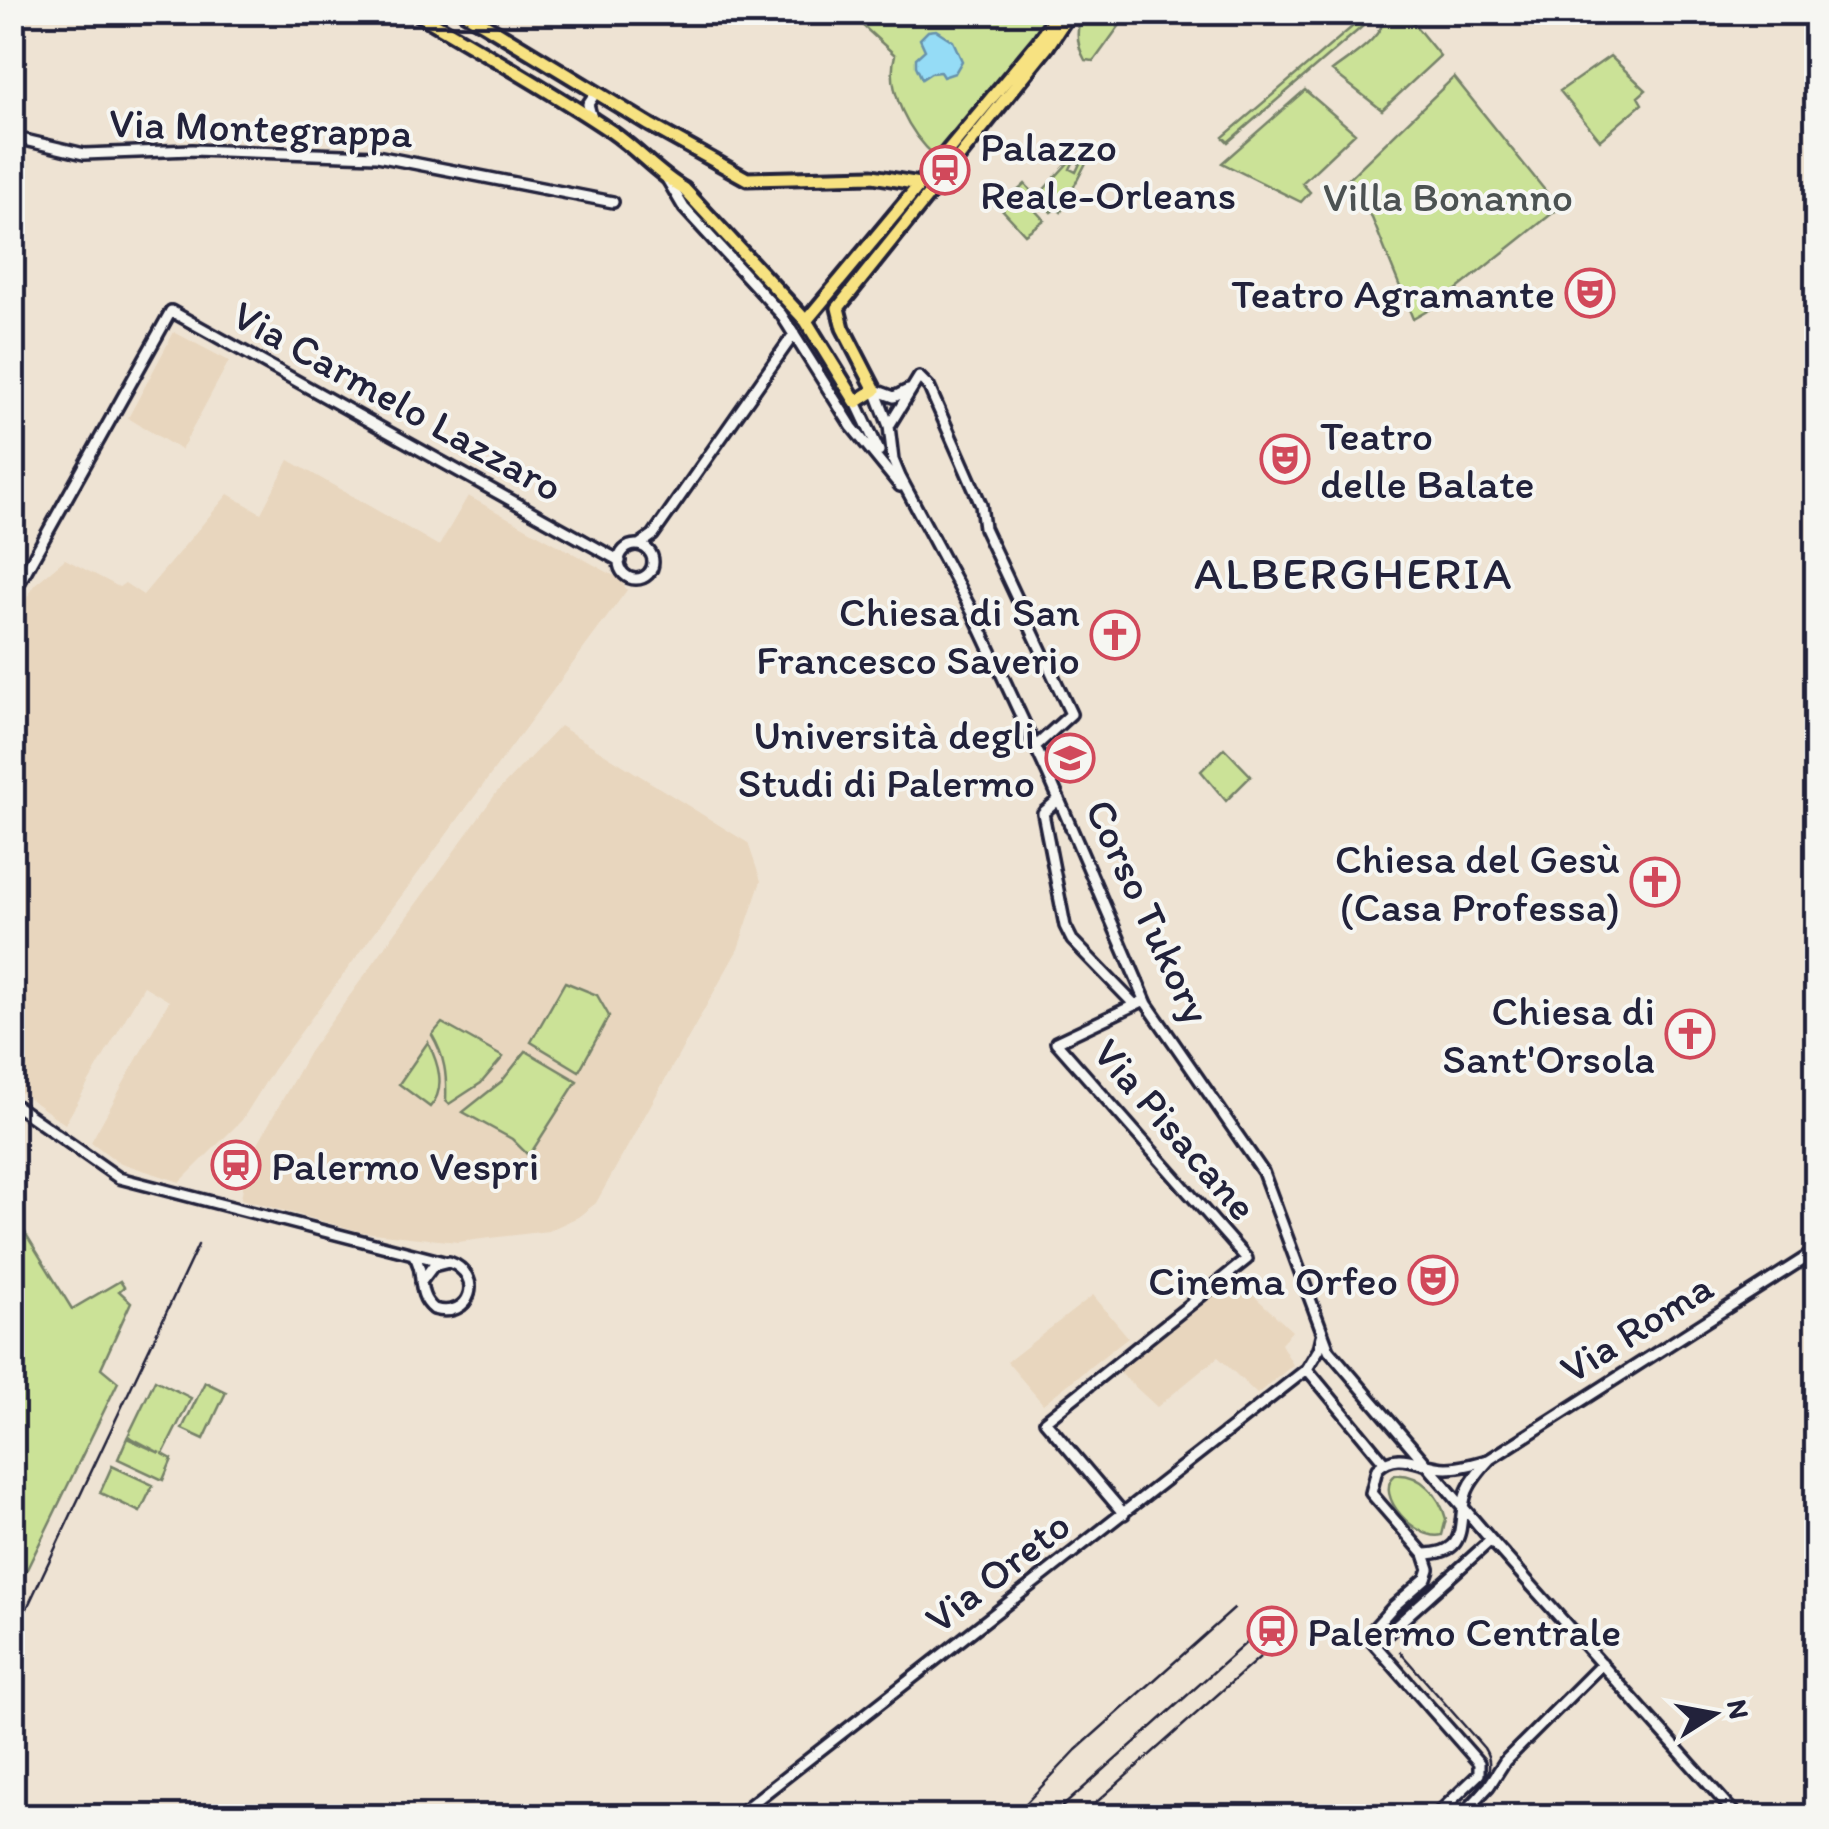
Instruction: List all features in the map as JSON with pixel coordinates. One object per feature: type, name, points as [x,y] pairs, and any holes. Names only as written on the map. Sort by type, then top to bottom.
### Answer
[{"type":"main road","name":"Corso Tukory","points":[[415,12],[592,119],[637,149],[684,190],[806,321],[856,402]]},
{"type":"main road","points":[[464,12],[747,179],[873,176],[920,184]]},
{"type":"main road","points":[[806,321],[1048,30],[1058,12]]},
{"type":"main road","name":"Corso Tukory","points":[[875,390],[843,328],[838,308],[1047,48],[1070,12]]},
{"type":"main road","points":[[856,402],[875,390]]},
{"type":"street","points":[[592,119],[588,104],[596,92]]},
{"type":"street","name":"Via Montegrappa","points":[[12,137],[84,154],[192,150],[377,156],[613,202]]},
{"type":"street","name":"Corso Tukory","points":[[667,179],[684,208],[781,314],[852,427],[910,497]]},
{"type":"street","name":"Via Carmelo Lazzaro","points":[[12,596],[171,310],[594,547],[622,556]]},
{"type":"street","points":[[639,545],[648,549],[652,566],[648,574],[632,578],[623,572],[622,556],[639,545],[653,536],[794,334]]},
{"type":"street","points":[[864,416],[890,426],[918,377],[929,387],[981,505],[982,521],[1071,714],[1036,746]]},
{"type":"street","points":[[875,390],[894,398],[910,388]]},
{"type":"street","name":"Corso Tukory","points":[[875,390],[890,426],[893,460],[974,615],[1036,746],[1140,1002]]},
{"type":"street","name":"Corso Tukory","points":[[856,402],[884,462]]},
{"type":"street","name":"Corso Tukory","points":[[1060,799],[1043,814],[1065,926],[1078,947],[1140,1002],[1263,1172],[1329,1350],[1501,1552],[1737,1816]]},
{"type":"street","name":"Via Pisacane","points":[[1124,1514],[1044,1421],[1247,1259],[1056,1042],[1140,1002]]},
{"type":"street","points":[[12,1104],[119,1178],[411,1252],[462,1268],[469,1280],[470,1293],[459,1308],[449,1312],[434,1309],[424,1299],[420,1264],[411,1252]]},
{"type":"street","name":"Via Roma","points":[[1490,1460],[1816,1250]]},
{"type":"street","points":[[421,1282],[429,1268],[444,1262]]},
{"type":"street","points":[[1322,1332],[1319,1349],[1307,1368],[1384,1462]]},
{"type":"street","name":"Via Oreto","points":[[736,1816],[1307,1368]]},
{"type":"street","points":[[1490,1460],[1452,1468],[1427,1466],[1403,1458],[1384,1462],[1373,1477],[1371,1493],[1424,1554],[1429,1566],[1428,1576],[1368,1636],[1479,1763],[1489,1767],[1505,1761]]},
{"type":"street","points":[[1424,1554],[1445,1550],[1456,1542],[1474,1477],[1490,1460]]},
{"type":"street","points":[[1375,1645],[1491,1540]]},
{"type":"street","points":[[1460,1816],[1489,1786],[1505,1761],[1602,1664]]},
{"type":"street","points":[[1434,1816],[1478,1774],[1479,1763]]},
{"type":"shaded area","points":[[174,332],[229,361],[181,450],[128,418]]},
{"type":"shaded area","points":[[289,460],[439,546],[468,496],[620,579],[627,590],[273,1070],[242,1120],[180,1182],[118,1162],[91,1142],[169,1001],[144,986],[65,1124],[13,1087],[13,624],[34,585],[65,559],[119,587],[125,583],[143,595],[228,494],[261,513]]},
{"type":"shaded area","points":[[560,726],[748,843],[761,881],[738,949],[596,1203],[578,1217],[548,1231],[458,1242],[362,1232],[241,1199],[247,1163],[309,1052],[497,792]]},
{"type":"shaded area","points":[[1239,1282],[1292,1331],[1281,1344],[1293,1365],[1257,1394],[1218,1357],[1157,1407],[1118,1371],[1214,1289],[1225,1297]]},
{"type":"shaded area","points":[[1093,1295],[1128,1337],[1043,1404],[1007,1362]]},
{"type":"green space","points":[[1044,12],[1044,24],[936,157],[917,136],[902,110],[894,82],[895,55],[849,13]]},
{"type":"green space","points":[[1083,13],[1114,13],[1125,18],[1094,61],[1085,60],[1078,42]]},
{"type":"green space","points":[[1384,13],[1405,13],[1440,56],[1382,110],[1332,71],[1373,38]]},
{"type":"green space","points":[[1366,15],[1370,20],[1228,142],[1223,137]]},
{"type":"green space","points":[[1610,56],[1646,90],[1638,97],[1642,104],[1600,140],[1560,91]]},
{"type":"green space","name":"Villa Bonanno","points":[[1454,77],[1559,208],[1436,306],[1413,319],[1372,218],[1341,186]]},
{"type":"green space","points":[[1305,90],[1355,133],[1302,183],[1310,192],[1301,202],[1222,163]]},
{"type":"green space","points":[[1084,155],[1089,157],[1061,212],[1057,208],[1051,212],[1040,200],[1032,207],[1044,220],[1025,234],[1000,207],[1025,184],[1037,197],[1069,159],[1074,161],[1070,169],[1076,172]]},
{"type":"green space","points":[[1224,748],[1251,776],[1226,801],[1201,771]]},
{"type":"green space","points":[[565,982],[597,995],[609,1016],[579,1071],[531,1042]]},
{"type":"green space","points":[[442,1023],[503,1057],[481,1083],[449,1104],[442,1059],[432,1035]]},
{"type":"green space","points":[[428,1042],[438,1067],[439,1084],[430,1107],[399,1084]]},
{"type":"green space","points":[[526,1051],[577,1081],[529,1156],[512,1139],[463,1112],[502,1081]]},
{"type":"green space","points":[[13,1213],[72,1309],[120,1281],[124,1287],[119,1291],[131,1302],[101,1368],[118,1382],[13,1598]]},
{"type":"green space","points":[[155,1380],[191,1398],[163,1454],[172,1459],[163,1480],[118,1459],[127,1438],[160,1453],[128,1436]]},
{"type":"green space","points":[[205,1382],[226,1392],[204,1439],[182,1429]]},
{"type":"green space","points":[[112,1466],[153,1485],[140,1512],[100,1493]]},
{"type":"green space","points":[[1395,1475],[1413,1478],[1434,1494],[1446,1519],[1442,1535],[1421,1531],[1393,1505],[1389,1484]]},
{"type":"water","points":[[936,30],[953,41],[962,61],[955,73],[943,77],[940,72],[931,73],[922,79],[916,66],[916,58],[925,50],[920,39],[928,31]]},
{"type":"tram line","points":[[1400,1652],[1489,1758],[1482,1785],[1452,1816]]},
{"type":"railway","points":[[12,1640],[198,1245]]},
{"type":"railway","points":[[1014,1816],[1076,1750],[1234,1609]]},
{"type":"railway","points":[[1052,1816],[1256,1634]]},
{"type":"railway","points":[[1081,1816],[1269,1649]]},
{"type":"place","name":"Palazzo Reale-Orleans","points":[[945,170]]},
{"type":"place","name":"Teatro Agramante","points":[[1590,293]]},
{"type":"place","name":"Teatro delle Balate","points":[[1285,459]]},
{"type":"place","name":"Chiesa di San Francesco Saverio","points":[[1115,635]]},
{"type":"place","name":"Università degli Studi di Palermo","points":[[1070,758]]},
{"type":"place","name":"Chiesa del Gesù (Casa Professa)","points":[[1655,882]]},
{"type":"place","name":"Chiesa di Sant'Orsola","points":[[1690,1034]]},
{"type":"place","name":"Palermo Vespri","points":[[236,1165]]},
{"type":"place","name":"Cinema Orfeo","points":[[1433,1280]]},
{"type":"place","name":"Palermo Centrale","points":[[1272,1631]]},
{"type":"district","name":"ALBERGHERIA","points":[[1354,573]]}]
